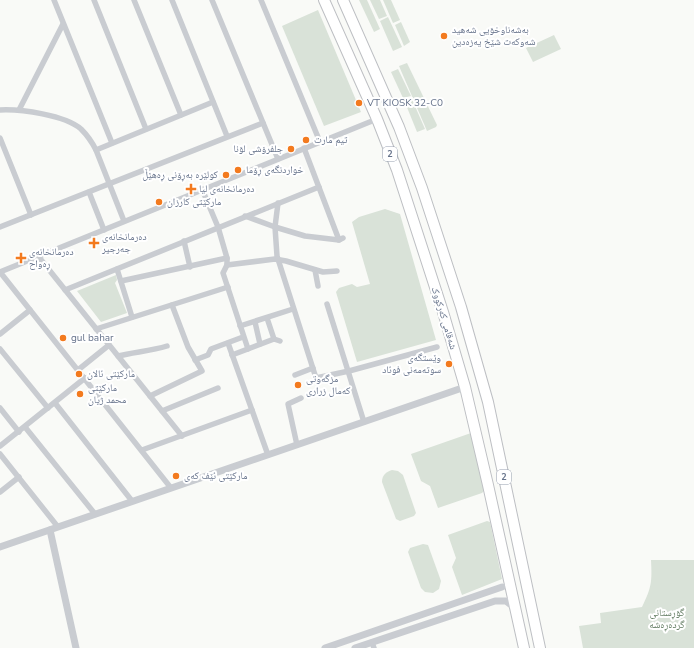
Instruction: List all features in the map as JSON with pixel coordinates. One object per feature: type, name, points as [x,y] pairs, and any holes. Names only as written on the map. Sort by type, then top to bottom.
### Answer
[{"type":"highway","name":"شەقامی کەرکووک","points":[[324,0],[377,118],[408,203],[443,312],[465,387],[524,648]]},
{"type":"highway","name":"شەقامی کەرکووک","points":[[343,0],[399,127],[422,188],[462,307],[488,402],[525,571],[540,648]]},
{"type":"highway","points":[[443,312],[462,307]]},
{"type":"street","points":[[54,0],[112,143]]},
{"type":"street","points":[[94,0],[146,129]]},
{"type":"street","points":[[134,0],[181,115]]},
{"type":"street","points":[[172,0],[227,136]]},
{"type":"street","points":[[212,0],[278,159]]},
{"type":"street","points":[[260,0],[320,142]]},
{"type":"street","points":[[19,110],[63,24]]},
{"type":"street","points":[[96,150],[213,102]]},
{"type":"street","points":[[0,110],[19,110],[54,117],[74,125],[85,134],[96,150],[124,221]]},
{"type":"street","points":[[171,488],[0,272],[377,118]]},
{"type":"street","points":[[0,228],[227,136],[263,123]]},
{"type":"street","points":[[0,138],[31,215]]},
{"type":"street","points":[[245,216],[305,236],[341,239],[304,148]]},
{"type":"street","points":[[65,290],[319,187]]},
{"type":"street","points":[[202,189],[218,227],[227,258],[227,265],[223,272],[248,349]]},
{"type":"street","points":[[88,192],[104,230]]},
{"type":"street","points":[[278,203],[275,227],[278,260],[316,378],[349,371],[437,347]]},
{"type":"street","points":[[184,241],[190,267]]},
{"type":"street","points":[[38,256],[182,436]]},
{"type":"street","points":[[121,281],[227,258]]},
{"type":"street","points":[[227,265],[264,260],[278,260],[291,262],[323,272],[338,271]]},
{"type":"street","points":[[117,269],[132,317]]},
{"type":"street","points":[[315,270],[318,286]]},
{"type":"street","points":[[96,329],[228,287]]},
{"type":"street","points":[[327,304],[364,422]]},
{"type":"street","points":[[150,396],[202,371],[188,347],[172,305]]},
{"type":"street","points":[[240,326],[294,309]]},
{"type":"street","points":[[0,334],[30,310]]},
{"type":"street","points":[[232,355],[260,344],[277,340],[267,318]]},
{"type":"street","points":[[255,322],[260,344]]},
{"type":"street","points":[[195,360],[208,355],[211,349],[244,337]]},
{"type":"street","points":[[228,343],[268,455]]},
{"type":"street","points":[[78,370],[109,345]]},
{"type":"street","points":[[118,356],[133,352],[151,351],[167,346]]},
{"type":"street","points":[[0,349],[48,408]]},
{"type":"street","points":[[295,375],[313,368]]},
{"type":"street","points":[[0,446],[85,378]]},
{"type":"street","points":[[0,547],[465,387]]},
{"type":"street","points":[[162,410],[218,388]]},
{"type":"street","points":[[297,445],[288,404],[301,398]]},
{"type":"street","points":[[54,403],[132,501]]},
{"type":"street","points":[[0,408],[19,432]]},
{"type":"street","points":[[142,450],[252,410]]},
{"type":"street","points":[[25,427],[94,514]]},
{"type":"street","points":[[0,454],[58,527]]},
{"type":"street","points":[[0,492],[19,477]]},
{"type":"street","points":[[50,530],[76,648]]},
{"type":"street","points":[[495,601],[501,594],[507,573]]},
{"type":"street","points":[[326,648],[502,587]]},
{"type":"street","points":[[355,648],[373,645],[495,601],[506,602],[515,608]]},
{"type":"green space","points":[[359,0],[367,0],[380,29],[374,32]]},
{"type":"green space","points":[[370,0],[380,0],[387,16],[379,19]]},
{"type":"green space","points":[[383,0],[391,0],[400,20],[393,23]]},
{"type":"green space","points":[[318,10],[361,112],[324,126],[282,26]]},
{"type":"green space","points":[[388,17],[402,47],[393,51],[380,21]]},
{"type":"green space","points":[[401,22],[410,42],[404,46],[395,25]]},
{"type":"green space","points":[[554,35],[561,49],[533,62],[526,48]]},
{"type":"green space","points":[[407,63],[437,125],[436,127],[427,131],[399,66]]},
{"type":"green space","points":[[398,69],[411,96],[403,98],[391,72]]},
{"type":"green space","points":[[411,97],[425,129],[417,132],[404,100]]},
{"type":"green space","points":[[385,209],[400,214],[436,340],[357,362],[336,292],[339,288],[352,284],[357,287],[370,284],[352,222],[359,217]]},
{"type":"green space","points":[[116,275],[117,280],[115,283],[127,313],[101,322],[77,291]]},
{"type":"green space","points":[[471,433],[484,491],[438,508],[430,486],[421,481],[411,454]]},
{"type":"green space","points":[[392,470],[398,471],[403,475],[416,513],[414,516],[400,521],[396,519],[382,482],[385,474]]},
{"type":"green space","points":[[487,521],[490,522],[502,579],[462,595],[452,567],[456,558],[448,535]]},
{"type":"green space","points":[[423,544],[428,545],[441,581],[439,589],[433,593],[425,592],[421,588],[408,552],[410,548]]},
{"type":"green space","name":"گۆڕستانی گردەڕەشە","points":[[651,560],[694,560],[694,648],[583,648],[579,626],[601,623],[600,613],[642,607],[651,584]]},
{"type":"place","name":"بەشەناوخۆیی شەهید شەوکەت شێخ یەزەدین","points":[[444,36]]},
{"type":"place","name":"VT KIOSK 32-C0","points":[[359,103]]},
{"type":"place","name":"تیم مارت","points":[[306,140]]},
{"type":"place","name":"جلفرۆشی لۆنا","points":[[291,149]]},
{"type":"place","name":"خواردنگەی ڕۆما","points":[[238,170]]},
{"type":"place","name":"کولێرە بەڕۆنی ڕەهێڵ","points":[[226,175]]},
{"type":"place","name":"دەرمانخانەی لیا","points":[[191,189]]},
{"type":"place","name":"مارکێتی کارزان","points":[[159,202]]},
{"type":"place","name":"دەرمانخانەی جەرجیر","points":[[94,243]]},
{"type":"place","name":"دەرمانخانەی ڕەواح","points":[[21,258]]},
{"type":"place","name":"gul bahar","points":[[63,338]]},
{"type":"place","name":"وێستگەی سوتەمەنی فوئاد","points":[[449,364]]},
{"type":"place","name":"مارکێتی ئالان","points":[[79,374]]},
{"type":"place","name":"مزگەوتی کەمال زراری","points":[[298,385]]},
{"type":"place","name":"مارکێتی محمد ژیان","points":[[80,394]]},
{"type":"place","name":"مارکێتی ئێف کەی","points":[[176,476]]}]
